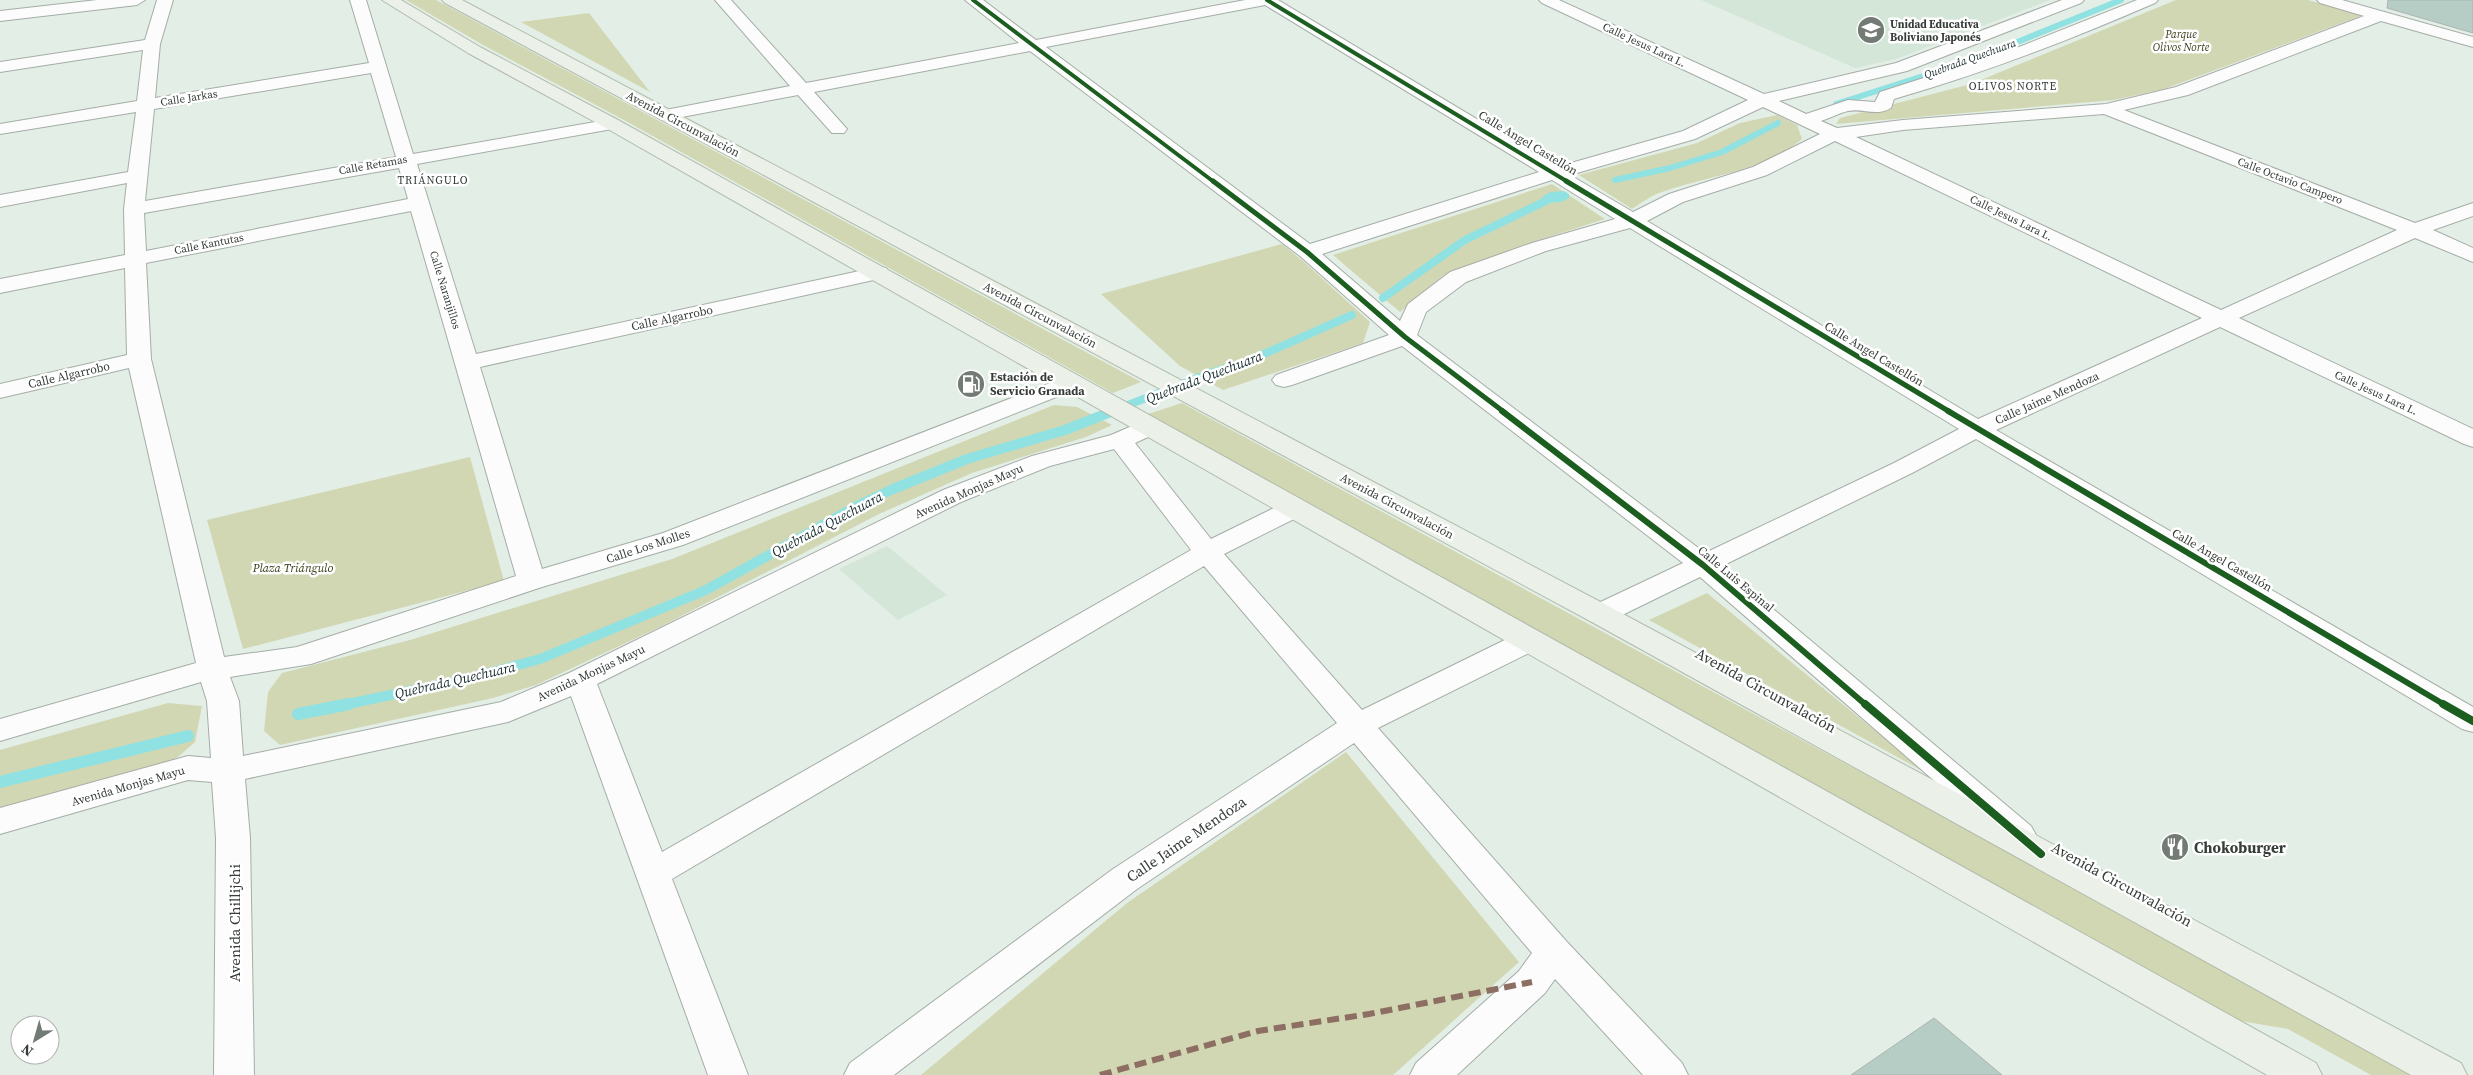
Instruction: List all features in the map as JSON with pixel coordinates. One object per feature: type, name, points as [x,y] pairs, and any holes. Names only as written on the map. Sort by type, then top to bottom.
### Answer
[{"type":"main road","points":[[390,0],[474,50],[612,124],[1099,398],[1135,428],[1295,508],[2302,1075]]},
{"type":"main road","name":"Avenida Circunvalación","points":[[450,0],[1600,614],[2447,1075]]},
{"type":"street","points":[[0,16],[76,4],[137,0]]},
{"type":"street","points":[[160,0],[166,0]]},
{"type":"street","name":"Avenida Chillijchi","points":[[166,0],[152,44],[136,176],[134,209],[139,359],[212,669],[223,702],[233,838],[234,1075]]},
{"type":"street","name":"Calle Naranjillos","points":[[358,0],[532,581]]},
{"type":"street","points":[[723,0],[838,129]]},
{"type":"street","name":"Calle Luis Espinal","points":[[973,0],[1307,252],[1405,337],[1703,565],[2041,854]]},
{"type":"street","points":[[666,115],[1268,0]]},
{"type":"street","name":"Calle Angel Castellón","points":[[1268,0],[1977,429],[2473,721]]},
{"type":"street","name":"Calle Jesus Lara L.","points":[[1547,0],[1806,120],[2473,439]]},
{"type":"street","points":[[1307,252],[1556,173],[1689,135],[1763,100],[1901,66],[2076,0]]},
{"type":"street","points":[[1806,120],[1848,105],[1878,108],[1885,104],[1886,96],[1957,76],[2078,31],[2150,0]]},
{"type":"street","points":[[2325,0],[2473,42]]},
{"type":"street","points":[[1284,380],[1405,337],[1416,309],[1458,277],[1539,248],[1631,221],[1676,198],[1760,171],[1835,134],[1903,124],[2106,109],[2182,91],[2380,16]]},
{"type":"street","points":[[0,68],[152,44]]},
{"type":"street","name":"Calle Jarkas","points":[[0,129],[378,67]]},
{"type":"street","name":"Calle Octavio Campero","points":[[2106,109],[2415,230],[2473,256]]},
{"type":"street","name":"Calle Retamas","points":[[134,209],[612,124]]},
{"type":"street","points":[[0,201],[136,176]]},
{"type":"street","name":"Calle Kantutas","points":[[0,286],[419,203]]},
{"type":"street","name":"Calle Jaime Mendoza","points":[[1600,614],[1977,429],[2222,320],[2415,230],[2473,209]]},
{"type":"street","name":"Calle Algarrobo","points":[[466,363],[878,273]]},
{"type":"street","name":"Calle Algarrobo","points":[[0,391],[139,359]]},
{"type":"street","name":"Calle Los Molles","points":[[0,730],[212,669],[300,657],[532,581],[672,539],[1071,383]]},
{"type":"street","points":[[1135,428],[1207,552],[1554,953],[1668,1075]]},
{"type":"street","name":"Avenida Monjas Mayu","points":[[0,821],[188,768],[228,771],[508,711],[580,680],[952,496],[1041,461],[1135,428]]},
{"type":"street","points":[[653,874],[1207,552],[1295,508]]},
{"type":"street","name":"Calle Jaime Mendoza","points":[[864,1075],[1125,879],[1358,725],[1530,640]]},
{"type":"street","points":[[580,680],[728,1075]]},
{"type":"street","points":[[1430,1075],[1532,982],[1554,953]]},
{"type":"shaded area","name":"Unidad Educativa Boliviano Japonés","points":[[1701,0],[2050,0],[1896,59],[1855,68]]},
{"type":"shaded area","points":[[887,546],[947,595],[898,620],[839,569]]},
{"type":"green space","points":[[406,0],[436,0],[1141,382],[1113,393],[624,120],[483,45]]},
{"type":"green space","name":"Parque Olivos Norte","points":[[2176,0],[2308,0],[2363,15],[2164,89],[2114,100],[1836,124],[1840,118],[1971,84]]},
{"type":"green space","points":[[589,13],[650,92],[521,22]]},
{"type":"green space","points":[[1777,115],[1797,125],[1802,139],[1787,150],[1770,159],[1735,172],[1658,193],[1632,209],[1579,175],[1697,143],[1740,123]]},
{"type":"green space","points":[[1552,184],[1605,219],[1533,242],[1444,275],[1400,312],[1333,255]]},
{"type":"green space","points":[[1282,244],[1370,322],[1363,343],[1223,390],[1180,366],[1101,294]]},
{"type":"green space","points":[[1182,403],[2418,1075],[2371,1075],[2288,1029],[2241,1021],[1148,414]]},
{"type":"green space","points":[[1054,405],[1077,407],[1112,425],[1086,437],[972,473],[879,514],[662,626],[536,685],[493,698],[280,745],[264,731],[268,692],[282,673],[410,640],[672,559]]},
{"type":"green space","name":"Plaza Triángulo","points":[[470,457],[504,581],[243,649],[207,520]]},
{"type":"green space","points":[[1707,593],[1928,774],[1649,620]]},
{"type":"green space","points":[[168,703],[202,706],[195,742],[178,757],[156,768],[0,809],[0,750]]},
{"type":"green space","points":[[1346,752],[1519,962],[1393,1075],[921,1075],[1127,903]]},
{"type":"water","points":[[1564,191],[1569,194],[1569,198],[1561,202],[1542,203],[1543,196],[1551,192]]},
{"type":"building","points":[[2388,0],[2473,0],[2473,33],[2387,8]]},
{"type":"building","points":[[1934,1018],[2002,1075],[1851,1075]]},
{"type":"waterway","name":"Quebrada Quechuara","points":[[1836,104],[1973,60],[2121,0]]},
{"type":"waterway","name":"Quebrada Quechuara","points":[[1615,180],[1670,168],[1722,152],[1778,123]]},
{"type":"waterway","name":"Quebrada Quechuara","points":[[1383,298],[1465,240],[1554,197]]},
{"type":"waterway","name":"Quebrada Quechuara","points":[[1110,412],[1210,373],[1248,361],[1352,315]]},
{"type":"waterway","name":"Quebrada Quechuara","points":[[343,705],[467,679],[540,659],[706,590],[857,506],[893,489],[967,459],[1065,430],[1113,411]]},
{"type":"waterway","name":"Quebrada Quechuara","points":[[298,714],[349,704]]},
{"type":"waterway","name":"Quebrada Quechuara","points":[[0,782],[188,736]]},
{"type":"marked path","points":[[1100,1075],[1258,1031],[1369,1014],[1532,982]]},
{"type":"cycle path","points":[[973,0],[1307,252],[1405,337],[1703,565],[2041,854]]},
{"type":"cycle path","points":[[1267,0],[1977,429],[2473,721]]},
{"type":"place","name":"Unidad Educativa Boliviano Japonés","points":[[1871,30]]},
{"type":"place","name":"Estación de Servicio Granada","points":[[971,384]]},
{"type":"place","name":"Chokoburger","points":[[2175,847]]},
{"type":"district","name":"OLIVOS NORTE","points":[[2013,86]]},
{"type":"district","name":"TRIÁNGULO","points":[[433,180]]}]
